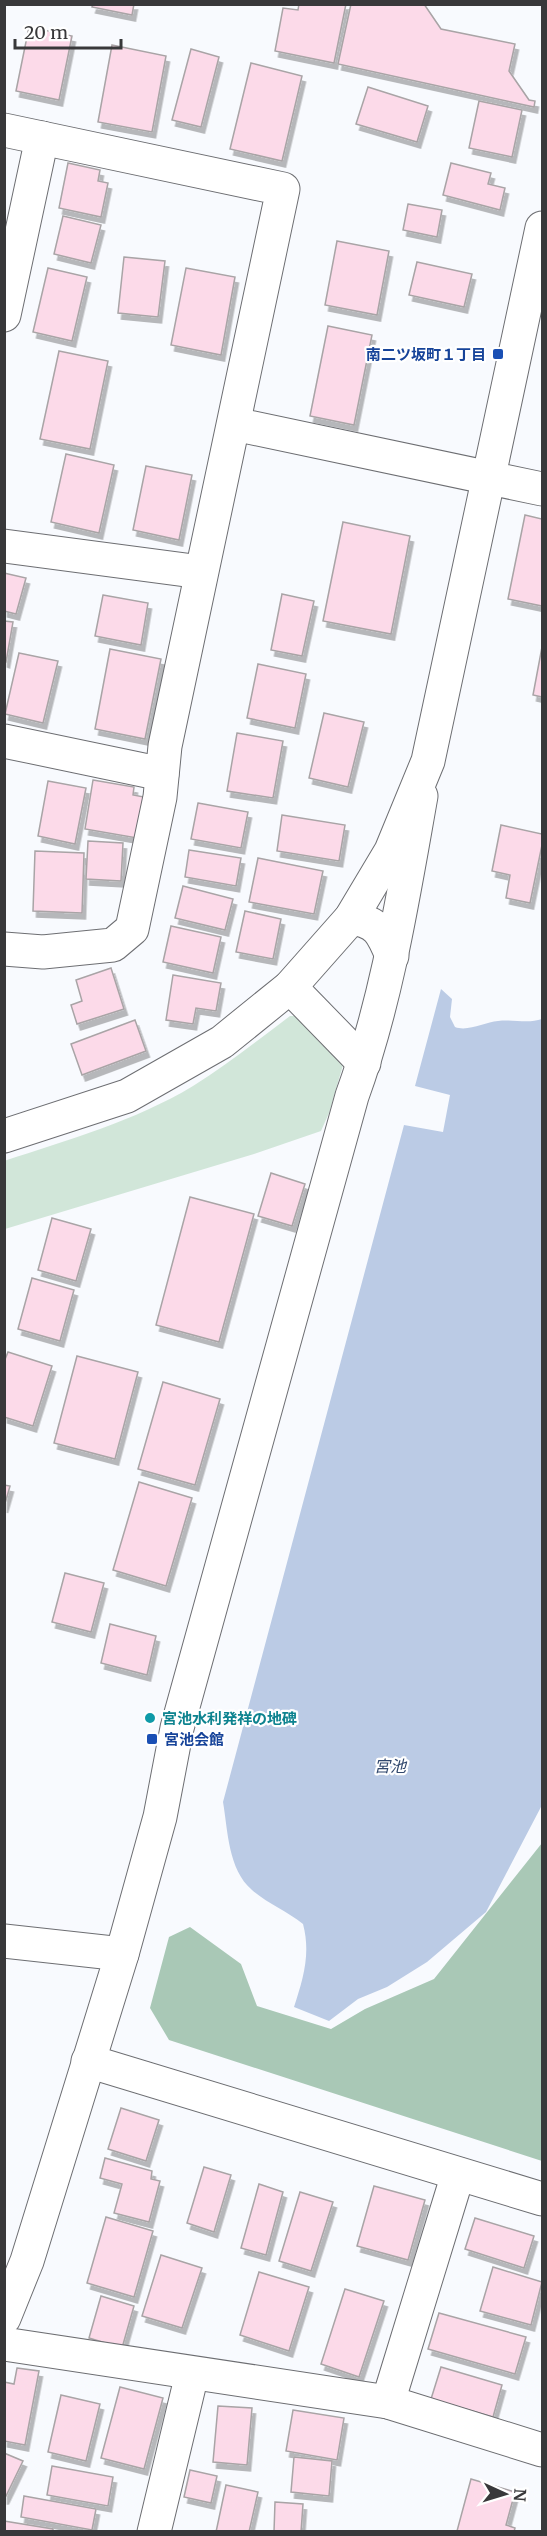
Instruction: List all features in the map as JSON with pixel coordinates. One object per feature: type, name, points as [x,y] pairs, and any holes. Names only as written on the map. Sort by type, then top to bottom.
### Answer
[{"type":"street","points":[[4,130],[283,189],[165,746],[160,797],[132,929],[113,945],[43,952],[4,949]]},
{"type":"street","points":[[4,315],[42,138]]},
{"type":"street","points":[[4,2318],[27,2261],[122,1954],[160,1817],[177,1728],[392,956],[428,761],[543,228]]},
{"type":"street","points":[[234,424],[543,489]]},
{"type":"street","points":[[4,546],[201,572]]},
{"type":"street","points":[[4,741],[162,774]]},
{"type":"street","points":[[4,1136],[127,1096],[222,1042],[290,987],[351,918],[391,850],[428,761]]},
{"type":"street","points":[[351,918],[377,926],[392,956]]},
{"type":"street","points":[[290,987],[364,1063]]},
{"type":"street","points":[[4,1941],[122,1954]]},
{"type":"street","points":[[88,2061],[543,2199]]},
{"type":"street","points":[[388,2403],[458,2174]]},
{"type":"street","points":[[4,2344],[388,2403],[543,2450]]},
{"type":"street","points":[[154,2532],[192,2374]]},
{"type":"green space","points":[[290,1016],[301,1016],[336,1052],[343,1065],[329,1113],[321,1131],[254,1154],[5,1229],[4,1161],[101,1129],[148,1110],[218,1070]]},
{"type":"green space","points":[[542,1843],[542,2161],[169,2040],[150,2008],[169,1937],[190,1927],[241,1964],[257,2006],[331,2029],[365,2009],[434,1979]]},
{"type":"water","name":"宮池","points":[[441,989],[452,999],[450,1017],[455,1027],[471,1028],[498,1021],[542,1019],[542,1805],[486,1912],[427,1962],[387,1987],[358,1999],[329,2021],[294,2007],[306,1956],[303,1924],[258,1895],[244,1881],[230,1849],[223,1802],[404,1125],[443,1132],[450,1095],[415,1086]]},
{"type":"building","points":[[93,4],[134,4],[132,15],[92,7]]},
{"type":"building","points":[[299,4],[346,4],[334,63],[275,51],[283,8],[298,10]]},
{"type":"building","points":[[351,4],[424,4],[441,29],[515,44],[509,71],[529,100],[535,101],[534,107],[338,64]]},
{"type":"building","points":[[29,27],[72,36],[59,100],[16,91]]},
{"type":"building","points":[[112,45],[166,56],[152,132],[98,122]]},
{"type":"building","points":[[191,49],[219,57],[201,127],[172,120]]},
{"type":"building","points":[[251,63],[302,76],[282,161],[230,149]]},
{"type":"building","points":[[368,87],[428,106],[417,142],[356,124]]},
{"type":"building","points":[[479,101],[522,110],[512,157],[469,148]]},
{"type":"building","points":[[68,163],[100,170],[98,181],[108,183],[101,217],[59,208]]},
{"type":"building","points":[[451,163],[491,173],[488,184],[505,188],[500,210],[443,195]]},
{"type":"building","points":[[408,204],[442,210],[437,237],[403,230]]},
{"type":"building","points":[[63,216],[101,225],[91,263],[54,254]]},
{"type":"building","points":[[337,241],[389,251],[377,315],[325,305]]},
{"type":"building","points":[[124,257],[165,261],[158,317],[118,313]]},
{"type":"building","points":[[417,262],[472,274],[464,307],[409,295]]},
{"type":"building","points":[[48,268],[87,277],[72,341],[33,332]]},
{"type":"building","points":[[186,268],[235,277],[221,355],[171,345]]},
{"type":"building","points":[[328,326],[372,335],[354,425],[310,416]]},
{"type":"building","points":[[59,351],[108,361],[90,449],[40,439]]},
{"type":"building","points":[[66,454],[114,465],[99,533],[51,522]]},
{"type":"building","points":[[146,466],[192,475],[179,540],[133,530]]},
{"type":"building","points":[[525,515],[542,519],[542,606],[508,599]]},
{"type":"building","points":[[343,522],[410,536],[391,634],[323,621]]},
{"type":"building","points":[[4,573],[26,578],[16,614],[4,611]]},
{"type":"building","points":[[282,594],[314,601],[302,656],[271,650]]},
{"type":"building","points":[[103,595],[148,603],[141,645],[95,636]]},
{"type":"building","points":[[4,621],[13,622],[6,662],[4,661]]},
{"type":"building","points":[[542,647],[542,697],[533,695]]},
{"type":"building","points":[[110,649],[161,659],[145,739],[95,729]]},
{"type":"building","points":[[19,653],[58,661],[43,723],[5,714]]},
{"type":"building","points":[[258,664],[306,674],[295,728],[247,718]]},
{"type":"building","points":[[324,713],[364,722],[348,787],[309,778]]},
{"type":"building","points":[[237,733],[283,741],[273,798],[227,791]]},
{"type":"building","points":[[93,780],[134,787],[133,795],[144,797],[137,838],[85,829]]},
{"type":"building","points":[[48,781],[86,788],[75,844],[38,836]]},
{"type":"building","points":[[198,803],[248,812],[241,848],[191,839]]},
{"type":"building","points":[[282,815],[345,825],[339,861],[277,851]]},
{"type":"building","points":[[501,825],[542,834],[542,845],[530,903],[506,898],[510,875],[492,871]]},
{"type":"building","points":[[88,841],[123,843],[121,881],[86,879]]},
{"type":"building","points":[[189,850],[241,858],[236,886],[185,877]]},
{"type":"building","points":[[35,851],[84,853],[82,913],[33,911]]},
{"type":"building","points":[[258,858],[323,871],[314,914],[249,902]]},
{"type":"building","points":[[183,886],[233,899],[225,930],[175,918]]},
{"type":"building","points":[[245,911],[281,919],[273,959],[236,952]]},
{"type":"building","points":[[171,926],[221,937],[213,973],[163,962]]},
{"type":"building","points":[[111,968],[124,1009],[77,1024],[71,1005],[82,1001],[76,980]]},
{"type":"building","points":[[173,975],[221,983],[216,1011],[196,1008],[193,1024],[166,1020]]},
{"type":"building","points":[[135,1020],[146,1051],[82,1075],[71,1044]]},
{"type":"building","points":[[271,1173],[305,1184],[292,1226],[258,1216]]},
{"type":"building","points":[[190,1197],[254,1214],[219,1342],[156,1325]]},
{"type":"building","points":[[52,1218],[91,1229],[76,1281],[38,1270]]},
{"type":"building","points":[[32,1278],[74,1290],[60,1341],[18,1329]]},
{"type":"building","points":[[8,1352],[52,1366],[33,1426],[4,1417],[4,1362]]},
{"type":"building","points":[[77,1356],[138,1372],[115,1459],[54,1443]]},
{"type":"building","points":[[163,1382],[220,1399],[195,1485],[138,1469]]},
{"type":"building","points":[[139,1482],[192,1498],[166,1586],[113,1570]]},
{"type":"building","points":[[4,1485],[10,1486],[4,1507]]},
{"type":"building","points":[[65,1573],[104,1583],[91,1632],[52,1622]]},
{"type":"building","points":[[110,1624],[156,1636],[147,1675],[101,1663]]},
{"type":"building","points":[[121,2108],[159,2120],[146,2161],[108,2149]]},
{"type":"building","points":[[105,2158],[152,2171],[151,2179],[160,2181],[149,2222],[114,2213],[122,2184],[100,2178]]},
{"type":"building","points":[[204,2167],[231,2175],[214,2232],[187,2223]]},
{"type":"building","points":[[259,2184],[283,2192],[266,2255],[241,2248]]},
{"type":"building","points":[[374,2186],[425,2200],[408,2260],[357,2246]]},
{"type":"building","points":[[300,2192],[333,2202],[311,2271],[279,2261]]},
{"type":"building","points":[[106,2217],[153,2231],[134,2297],[87,2283]]},
{"type":"building","points":[[475,2218],[534,2236],[524,2268],[465,2249]]},
{"type":"building","points":[[161,2255],[202,2268],[182,2328],[142,2316]]},
{"type":"building","points":[[493,2267],[542,2282],[531,2325],[480,2311]]},
{"type":"building","points":[[259,2272],[309,2287],[289,2351],[240,2335]]},
{"type":"building","points":[[345,2289],[384,2301],[359,2377],[321,2364]]},
{"type":"building","points":[[101,2296],[134,2306],[122,2348],[89,2338]]},
{"type":"building","points":[[439,2313],[526,2337],[515,2374],[428,2349]]},
{"type":"building","points":[[441,2367],[502,2385],[493,2417],[431,2399]]},
{"type":"building","points":[[17,2368],[39,2371],[25,2445],[4,2441],[4,2382],[14,2384]]},
{"type":"building","points":[[120,2387],[163,2398],[144,2469],[101,2458]]},
{"type":"building","points":[[61,2395],[100,2404],[86,2461],[48,2452]]},
{"type":"building","points":[[218,2406],[252,2408],[247,2465],[213,2462]]},
{"type":"building","points":[[293,2410],[344,2418],[337,2460],[286,2451]]},
{"type":"building","points":[[4,2453],[23,2461],[5,2498],[4,2498]]},
{"type":"building","points":[[294,2457],[332,2461],[329,2496],[291,2492]]},
{"type":"building","points":[[52,2466],[113,2477],[108,2506],[47,2495]]},
{"type":"building","points":[[190,2470],[217,2476],[211,2503],[184,2497]]},
{"type":"building","points":[[471,2479],[515,2492],[506,2525],[515,2528],[514,2532],[457,2531]]},
{"type":"building","points":[[226,2485],[258,2492],[249,2532],[216,2532]]},
{"type":"building","points":[[24,2496],[96,2509],[92,2530],[21,2517]]},
{"type":"building","points":[[275,2502],[303,2504],[301,2532],[274,2532]]},
{"type":"building","points":[[4,2521],[53,2529],[53,2532],[4,2532]]},
{"type":"place","name":"南二ツ坂町１丁目","points":[[498,354]]},
{"type":"place","name":"宮池水利発祥の地碑","points":[[150,1718]]},
{"type":"place","name":"宮池会館","points":[[152,1739]]}]
